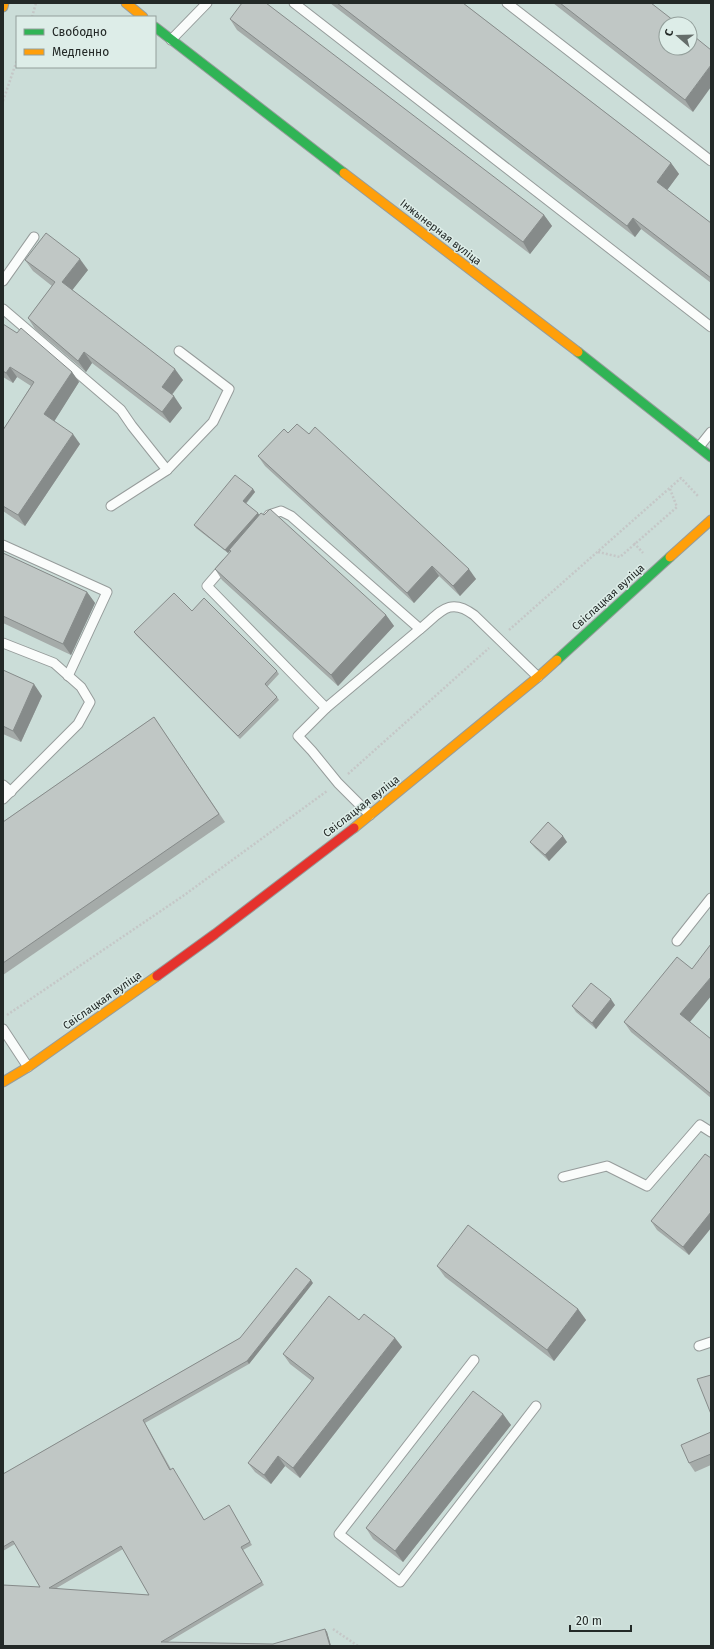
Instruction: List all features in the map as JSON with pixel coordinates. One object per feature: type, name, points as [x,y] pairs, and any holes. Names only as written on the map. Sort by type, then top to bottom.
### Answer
[{"type":"street","points":[[3,7],[4,3]]},
{"type":"street","points":[[126,3],[142,16]]},
{"type":"street","name":"Інжынерная вуліца","points":[[156,28],[711,457]]},
{"type":"street","name":"Свіслацкая вуліца","points":[[3,1082],[28,1067],[215,934],[370,815],[538,677],[711,520]]},
{"type":"lane","points":[[172,40],[207,3]]},
{"type":"lane","points":[[294,3],[711,327]]},
{"type":"lane","points":[[507,3],[711,161]]},
{"type":"lane","points":[[3,280],[34,237]]},
{"type":"lane","points":[[3,310],[121,410],[167,470]]},
{"type":"lane","points":[[111,506],[167,470],[213,422],[229,389],[179,351]]},
{"type":"lane","points":[[699,447],[711,432]]},
{"type":"lane","points":[[258,527],[269,515],[281,511],[291,516],[420,629]]},
{"type":"lane","points":[[3,545],[107,592],[68,676]]},
{"type":"lane","points":[[233,556],[207,586],[326,708]]},
{"type":"lane","points":[[370,815],[338,784],[298,736],[326,708],[420,629],[446,608],[455,605],[466,608],[538,677]]},
{"type":"lane","points":[[3,643],[54,663],[81,688],[90,702],[78,724],[3,800]]},
{"type":"lane","points":[[3,784],[11,792]]},
{"type":"lane","points":[[677,941],[711,898]]},
{"type":"lane","points":[[3,1029],[28,1067]]},
{"type":"lane","points":[[563,1177],[607,1166],[647,1186],[700,1125],[711,1132]]},
{"type":"lane","points":[[699,1346],[711,1342]]},
{"type":"lane","points":[[474,1360],[339,1534],[400,1582],[536,1406]]},
{"type":"path","points":[[32,16],[36,3]]},
{"type":"path","points":[[3,101],[16,63]]},
{"type":"path","points":[[3,1018],[183,896],[338,784],[499,639],[670,489],[680,478],[698,496]]},
{"type":"path","points":[[598,552],[620,557],[677,507],[670,489]]},
{"type":"path","points":[[333,1629],[358,1646]]},
{"type":"shaded area","points":[[3,3],[711,3],[711,1646],[3,1646]]},
{"type":"building","points":[[242,3],[266,3],[544,215],[523,242],[230,19]]},
{"type":"building","points":[[337,3],[463,3],[671,163],[657,182],[711,223],[711,278],[633,218],[627,226]]},
{"type":"building","points":[[560,3],[651,3],[668,16],[658,16],[658,56],[698,56],[698,39],[711,50],[711,65],[685,100]]},
{"type":"building","points":[[46,233],[80,259],[62,282],[175,369],[162,387],[174,396],[162,412],[84,352],[78,361],[28,318],[55,282],[25,260]]},
{"type":"building","points":[[3,324],[17,333],[21,328],[72,372],[44,414],[73,434],[18,515],[3,506],[3,430],[34,382],[10,367],[6,373],[3,371]]},
{"type":"building","points":[[297,424],[309,434],[315,427],[469,569],[453,586],[432,566],[407,593],[258,456],[284,429],[288,433]]},
{"type":"building","points":[[235,475],[253,489],[243,501],[258,513],[225,550],[194,525]]},
{"type":"building","points":[[270,509],[386,615],[331,675],[215,569],[231,551],[229,550],[261,513],[264,515]]},
{"type":"building","points":[[3,553],[87,592],[63,644],[3,616]]},
{"type":"building","points":[[174,593],[192,611],[204,598],[277,671],[265,684],[277,697],[238,736],[134,632]]},
{"type":"building","points":[[3,670],[34,684],[13,731],[3,726]]},
{"type":"building","points":[[154,717],[219,814],[3,963],[3,822]]},
{"type":"building","points":[[548,822],[563,836],[545,855],[530,842]]},
{"type":"building","points":[[711,944],[711,977],[680,1014],[711,1039],[711,1094],[624,1022],[677,957],[692,969]]},
{"type":"building","points":[[591,983],[611,999],[592,1023],[572,1006]]},
{"type":"building","points":[[705,1154],[711,1158],[711,1212],[683,1247],[651,1221]]},
{"type":"building","points":[[468,1225],[578,1309],[547,1350],[437,1266]]},
{"type":"building","points":[[296,1268],[311,1280],[247,1361],[143,1420],[170,1470],[173,1468],[204,1520],[229,1505],[250,1542],[241,1547],[262,1582],[161,1642],[273,1644],[325,1629],[330,1646],[3,1646],[3,1585],[40,1587],[13,1541],[3,1547],[3,1474],[240,1338]],"holes":[[[121,1546],[149,1595],[49,1588]]]},
{"type":"building","points":[[329,1296],[359,1320],[364,1314],[395,1338],[293,1468],[278,1456],[264,1475],[248,1463],[314,1378],[283,1354]]},
{"type":"building","points":[[711,1375],[711,1414],[697,1379]]},
{"type":"building","points":[[473,1391],[503,1414],[395,1551],[366,1528]]},
{"type":"building","points":[[711,1432],[711,1454],[689,1463],[681,1445]]},
{"type":"traffic: fast","points":[[156,28],[344,173]]},
{"type":"traffic: fast","points":[[578,352],[711,457]]},
{"type":"traffic: fast","points":[[557,660],[670,557]]},
{"type":"traffic: slow","points":[[3,7],[4,3]]},
{"type":"traffic: slow","points":[[126,3],[142,16]]},
{"type":"traffic: slow","points":[[344,173],[578,352]]},
{"type":"traffic: slow","points":[[670,557],[711,520]]},
{"type":"traffic: slow","points":[[354,828],[557,660]]},
{"type":"traffic: slow","points":[[3,1082],[28,1067],[157,976]]},
{"type":"traffic: jam","points":[[157,976],[215,934],[354,828]]}]
